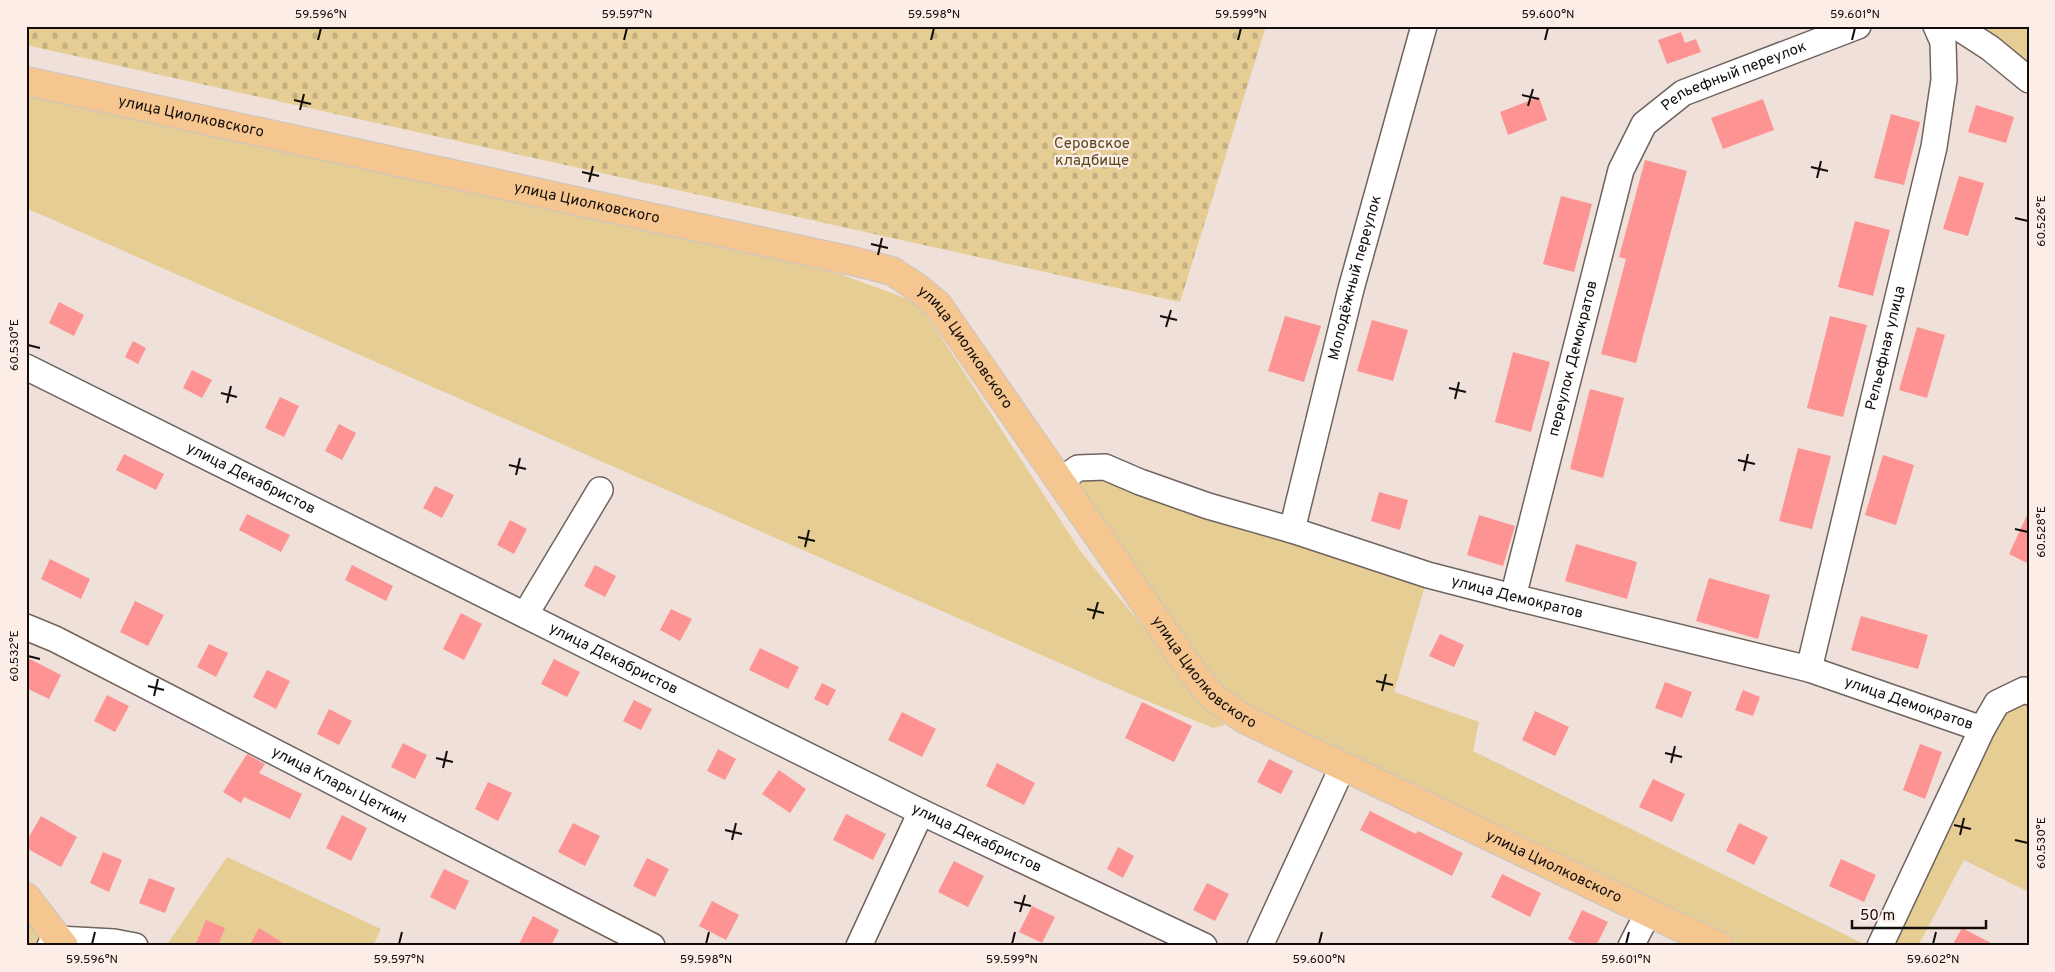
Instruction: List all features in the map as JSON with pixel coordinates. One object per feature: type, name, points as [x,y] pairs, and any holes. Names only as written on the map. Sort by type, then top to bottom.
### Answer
[{"type":"main road","name":"улица Циолковского","points":[[26,81],[892,271],[918,288],[938,305],[1193,673],[1214,698],[1244,720],[1719,946]]},
{"type":"main road","points":[[26,897],[57,944]]},
{"type":"street","name":"Молодёжный переулок","points":[[1292,530],[1351,289],[1424,26]]},
{"type":"street","name":"Рельефный переулок","points":[[1644,124],[1683,93],[1858,26]]},
{"type":"street","name":"Рельефная улица","points":[[1809,669],[1934,147],[1944,80],[1943,42],[1936,26]]},
{"type":"street","points":[[1956,26],[1990,48],[2029,80]]},
{"type":"street","name":"переулок Демократов","points":[[1513,598],[1621,170],[1644,124]]},
{"type":"street","name":"улица Декабристов","points":[[26,367],[921,812],[1204,946]]},
{"type":"street","name":"улица Демократов","points":[[1060,481],[1078,468],[1105,467],[1140,482],[1208,506],[1292,530],[1428,575],[1513,598],[1809,669],[1982,728]]},
{"type":"street","points":[[525,615],[600,490]]},
{"type":"street","name":"улица Клары Цеткин","points":[[26,627],[56,639],[652,946]]},
{"type":"street","points":[[1880,946],[1982,728],[1998,703],[2024,690],[2029,692]]},
{"type":"street","points":[[1260,946],[1342,768]]},
{"type":"street","points":[[859,946],[921,812]]},
{"type":"street","points":[[1631,946],[1648,913]]},
{"type":"street","points":[[57,944],[114,942],[136,946]]},
{"type":"green space","name":"Серовское кладбище","points":[[26,26],[1266,26],[1180,302],[26,45]]},
{"type":"green space","points":[[1973,26],[2029,26],[2029,76]]},
{"type":"green space","points":[[26,95],[837,273],[919,303],[1081,552],[1225,725],[1213,728],[1128,693],[26,208]]},
{"type":"green space","points":[[1078,468],[1428,575],[1394,692],[1479,722],[1473,751],[1868,946],[1719,946],[1244,719],[1060,481]]},
{"type":"green space","points":[[2023,701],[2029,703],[2029,892],[1964,860],[1918,946],[1892,946],[2004,707]]},
{"type":"green space","points":[[227,857],[381,929],[373,946],[166,946]]},
{"type":"green space","points":[[26,897],[58,939],[39,946],[26,930]]},
{"type":"green space","points":[[26,930],[39,946],[26,946]]},
{"type":"building","points":[[1681,32],[1685,43],[1696,39],[1701,52],[1667,64],[1658,40]]},
{"type":"building","points":[[1539,97],[1547,120],[1508,135],[1500,112]]},
{"type":"building","points":[[1763,99],[1774,130],[1723,149],[1711,118]]},
{"type":"building","points":[[1976,105],[2014,117],[2006,143],[1968,132]]},
{"type":"building","points":[[1891,114],[1920,122],[1904,185],[1874,178]]},
{"type":"building","points":[[1645,160],[1687,171],[1636,363],[1601,354],[1626,259],[1619,257]]},
{"type":"building","points":[[1959,176],[1984,183],[1968,236],[1943,229]]},
{"type":"building","points":[[1561,196],[1592,204],[1574,272],[1543,264]]},
{"type":"building","points":[[1855,221],[1890,230],[1873,296],[1838,287]]},
{"type":"building","points":[[59,302],[84,315],[74,336],[49,323]]},
{"type":"building","points":[[1285,316],[1321,326],[1304,382],[1268,371]]},
{"type":"building","points":[[1830,316],[1867,325],[1843,417],[1807,408]]},
{"type":"building","points":[[1372,320],[1408,330],[1393,381],[1357,371]]},
{"type":"building","points":[[1917,327],[1945,335],[1927,398],[1899,390]]},
{"type":"building","points":[[133,341],[146,348],[138,364],[125,357]]},
{"type":"building","points":[[1513,352],[1550,362],[1531,432],[1495,422]]},
{"type":"building","points":[[192,370],[212,380],[202,398],[183,388]]},
{"type":"building","points":[[1590,389],[1624,398],[1603,478],[1570,469]]},
{"type":"building","points":[[280,397],[299,406],[284,437],[265,428]]},
{"type":"building","points":[[339,424],[356,433],[342,460],[325,451]]},
{"type":"building","points":[[1798,448],[1831,456],[1812,529],[1779,521]]},
{"type":"building","points":[[124,454],[164,474],[156,490],[116,470]]},
{"type":"building","points":[[1883,455],[1914,465],[1896,525],[1865,515]]},
{"type":"building","points":[[435,486],[454,495],[442,518],[423,508]]},
{"type":"building","points":[[1379,492],[1408,500],[1400,530],[1371,521]]},
{"type":"building","points":[[2029,511],[2029,564],[2009,554]]},
{"type":"building","points":[[247,514],[290,535],[281,552],[239,530]]},
{"type":"building","points":[[1479,515],[1515,526],[1503,566],[1467,555]]},
{"type":"building","points":[[510,520],[527,529],[514,554],[497,545]]},
{"type":"building","points":[[1576,544],[1637,562],[1627,599],[1565,581]]},
{"type":"building","points":[[50,559],[90,579],[81,599],[41,579]]},
{"type":"building","points":[[352,565],[393,586],[386,601],[345,580]]},
{"type":"building","points":[[595,565],[616,576],[605,597],[584,586]]},
{"type":"building","points":[[1709,578],[1770,595],[1758,639],[1696,621]]},
{"type":"building","points":[[135,601],[164,615],[148,646],[120,632]]},
{"type":"building","points":[[671,609],[692,619],[680,641],[660,630]]},
{"type":"building","points":[[461,613],[482,624],[464,660],[443,649]]},
{"type":"building","points":[[1861,616],[1928,635],[1918,669],[1851,650]]},
{"type":"building","points":[[1440,634],[1464,645],[1454,667],[1429,656]]},
{"type":"building","points":[[209,644],[228,653],[216,677],[197,667]]},
{"type":"building","points":[[760,648],[799,667],[788,689],[749,670]]},
{"type":"building","points":[[26,657],[61,675],[49,699],[26,688]]},
{"type":"building","points":[[554,659],[580,672],[567,697],[541,684]]},
{"type":"building","points":[[267,670],[290,681],[276,709],[253,697]]},
{"type":"building","points":[[1665,682],[1692,692],[1682,718],[1655,708]]},
{"type":"building","points":[[822,683],[836,690],[828,706],[814,699]]},
{"type":"building","points":[[1743,690],[1760,697],[1753,716],[1735,710]]},
{"type":"building","points":[[107,695],[129,706],[115,732],[94,721]]},
{"type":"building","points":[[634,700],[652,709],[641,730],[623,721]]},
{"type":"building","points":[[1142,702],[1192,726],[1174,762],[1125,738]]},
{"type":"building","points":[[329,709],[352,721],[339,745],[317,734]]},
{"type":"building","points":[[1535,711],[1569,727],[1555,756],[1522,740]]},
{"type":"building","points":[[902,712],[936,729],[922,757],[888,740]]},
{"type":"building","points":[[403,743],[427,755],[415,779],[391,767]]},
{"type":"building","points":[[1920,744],[1942,752],[1925,799],[1903,790]]},
{"type":"building","points":[[718,749],[736,759],[725,780],[707,771]]},
{"type":"building","points":[[247,754],[265,764],[259,773],[302,794],[290,819],[244,797],[241,803],[223,792]]},
{"type":"building","points":[[1269,759],[1293,771],[1281,794],[1257,782]]},
{"type":"building","points":[[997,763],[1035,783],[1024,805],[986,786]]},
{"type":"building","points":[[779,770],[806,789],[790,813],[762,794]]},
{"type":"building","points":[[1653,779],[1685,794],[1672,822],[1639,807]]},
{"type":"building","points":[[488,782],[512,793],[498,821],[475,809]]},
{"type":"building","points":[[1370,811],[1416,834],[1418,831],[1463,853],[1452,876],[1360,830]]},
{"type":"building","points":[[846,814],[886,834],[873,860],[833,840]]},
{"type":"building","points":[[342,815],[367,828],[351,861],[326,848]]},
{"type":"building","points":[[41,816],[77,837],[61,867],[26,848],[26,842]]},
{"type":"building","points":[[573,823],[600,836],[585,866],[558,852]]},
{"type":"building","points":[[1739,823],[1768,837],[1754,865],[1726,851]]},
{"type":"building","points":[[1118,847],[1134,856],[1123,878],[1107,869]]},
{"type":"building","points":[[103,852],[122,860],[109,892],[90,883]]},
{"type":"building","points":[[647,858],[669,869],[655,897],[633,886]]},
{"type":"building","points":[[1841,859],[1876,875],[1864,902],[1829,886]]},
{"type":"building","points":[[954,861],[984,876],[968,907],[938,892]]},
{"type":"building","points":[[444,869],[469,881],[455,910],[430,897]]},
{"type":"building","points":[[1502,874],[1541,893],[1530,917],[1491,897]]},
{"type":"building","points":[[149,878],[175,888],[165,913],[139,903]]},
{"type":"building","points":[[1207,883],[1229,894],[1215,921],[1193,910]]},
{"type":"building","points":[[712,901],[739,915],[726,940],[699,926]]},
{"type":"building","points":[[1032,906],[1055,917],[1042,943],[1019,932]]},
{"type":"building","points":[[1582,910],[1608,922],[1596,946],[1581,946],[1568,939]]},
{"type":"building","points":[[533,916],[559,930],[551,946],[518,946]]},
{"type":"building","points":[[206,920],[225,928],[218,946],[195,946]]},
{"type":"building","points":[[259,928],[288,946],[249,946]]},
{"type":"building","points":[[1962,928],[1997,946],[1952,946]]}]
